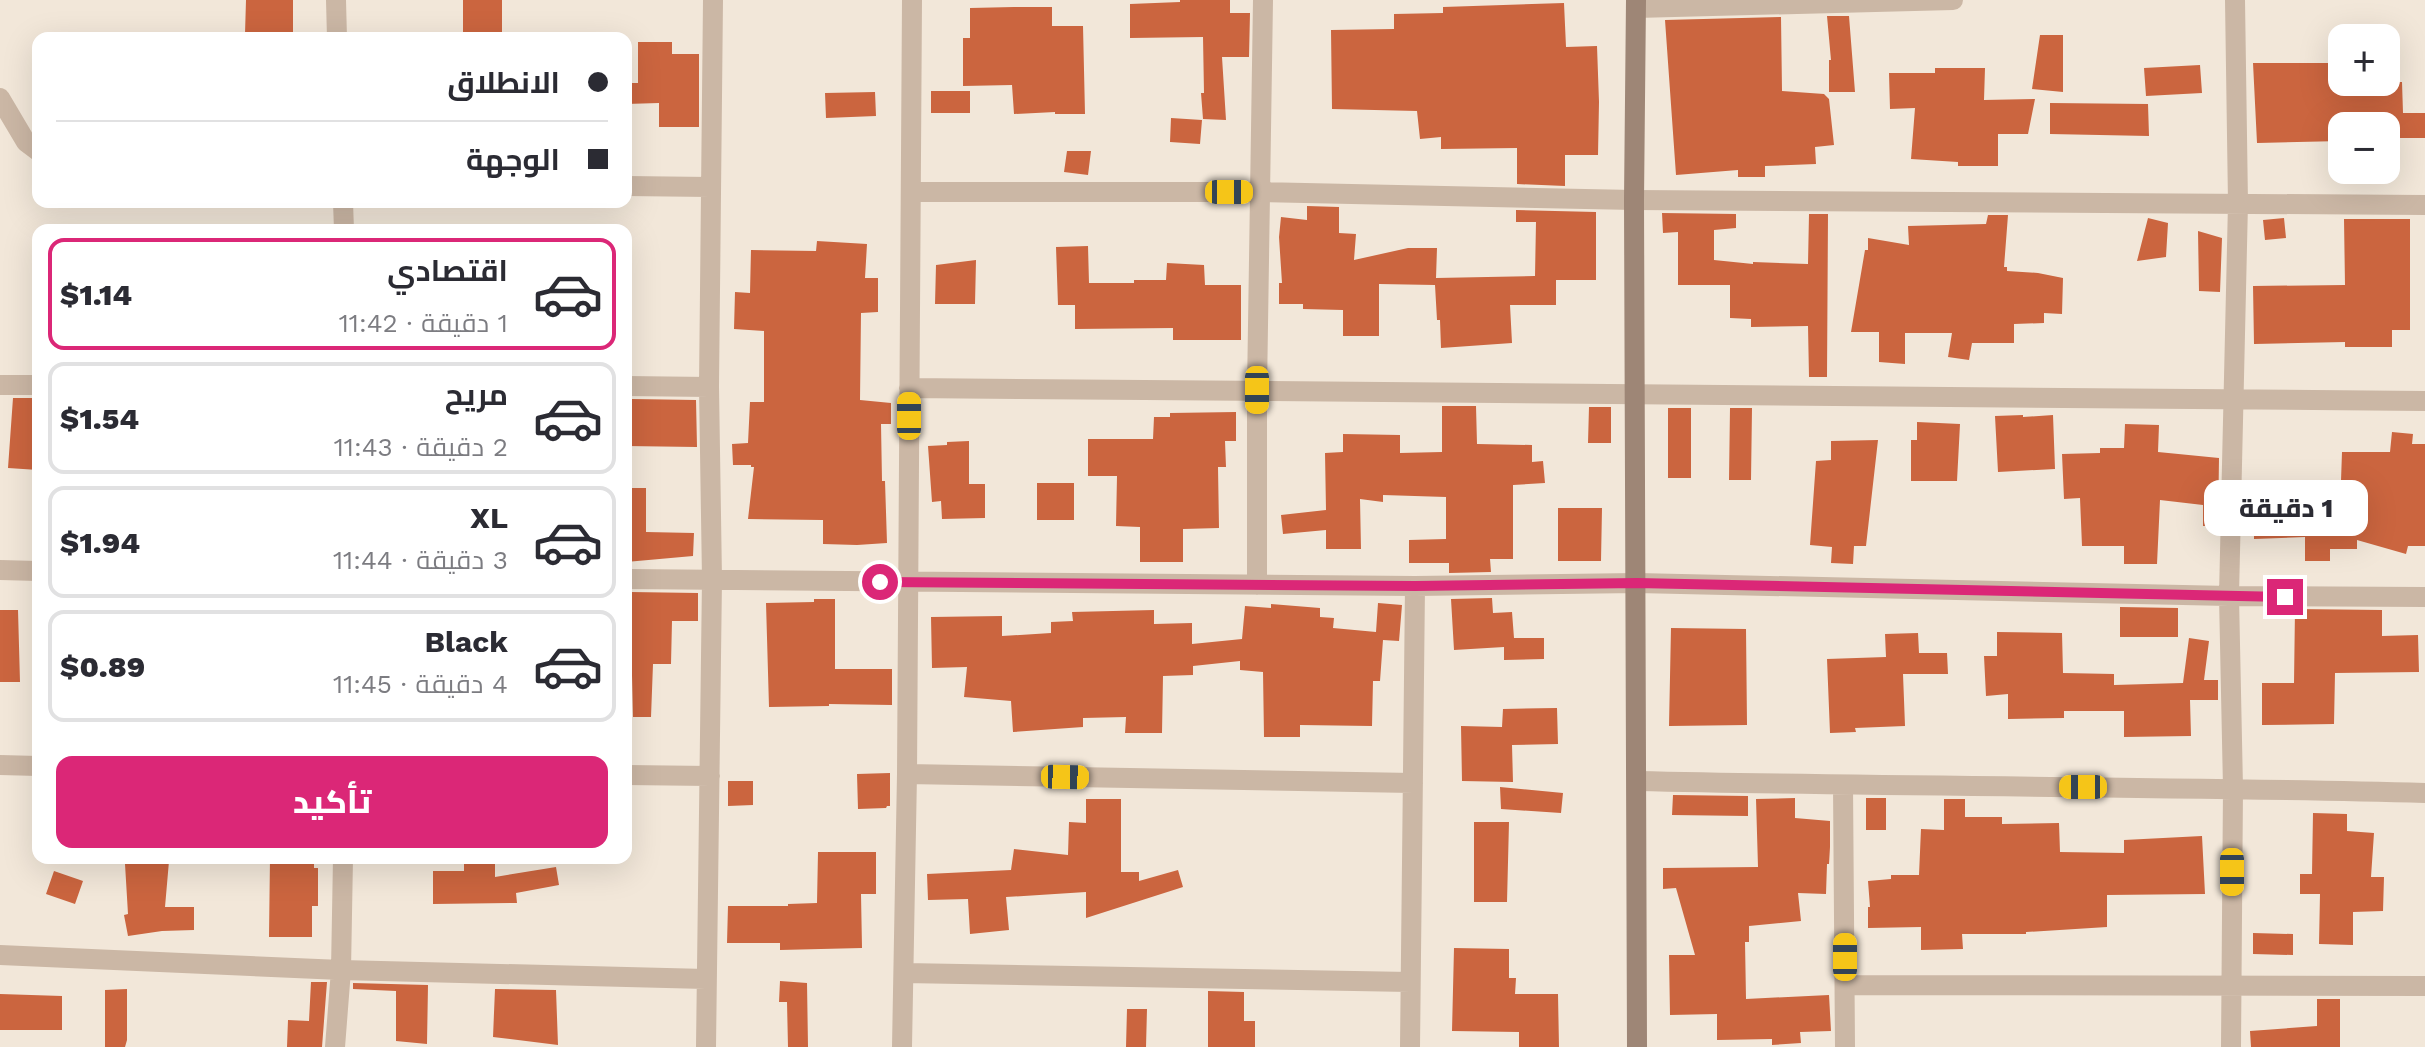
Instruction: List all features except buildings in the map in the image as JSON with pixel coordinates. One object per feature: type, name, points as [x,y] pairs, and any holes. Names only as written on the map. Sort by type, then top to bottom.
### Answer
[{"type":"street","points":[[336,0],[337,32]]},
{"type":"street","points":[[706,1047],[712,579],[709,387],[713,0]]},
{"type":"street","points":[[902,1047],[912,0]]},
{"type":"street","points":[[1257,585],[1263,0]]},
{"type":"street","points":[[1637,1047],[1636,4],[1953,0]]},
{"type":"street","points":[[2231,1047],[2233,788],[2229,596],[2238,203],[2235,0]]},
{"type":"street","points":[[0,98],[26,142],[32,146]]},
{"type":"street","points":[[632,186],[710,187]]},
{"type":"street","points":[[911,192],[1261,192],[1634,200],[2425,205]]},
{"type":"street","points":[[0,385],[32,385]]},
{"type":"street","points":[[632,386],[709,387]]},
{"type":"street","points":[[909,388],[2425,401]]},
{"type":"street","points":[[0,570],[32,571]]},
{"type":"street","points":[[632,579],[1415,586],[1637,583],[2229,596],[2425,597]]},
{"type":"street","points":[[1410,1047],[1415,586]]},
{"type":"street","points":[[0,765],[32,766]]},
{"type":"street","points":[[907,774],[1413,783]]},
{"type":"street","points":[[632,775],[710,776]]},
{"type":"street","points":[[1637,781],[2425,793]]},
{"type":"street","points":[[1843,785],[1845,1047]]},
{"type":"street","points":[[335,1047],[341,970],[343,864]]},
{"type":"street","points":[[0,955],[341,970],[706,979]]},
{"type":"street","points":[[904,973],[1410,982]]},
{"type":"street","points":[[1845,985],[2425,986]]},
{"type":"route","points":[[880,582],[1415,586],[1637,583],[2285,597]]}]
